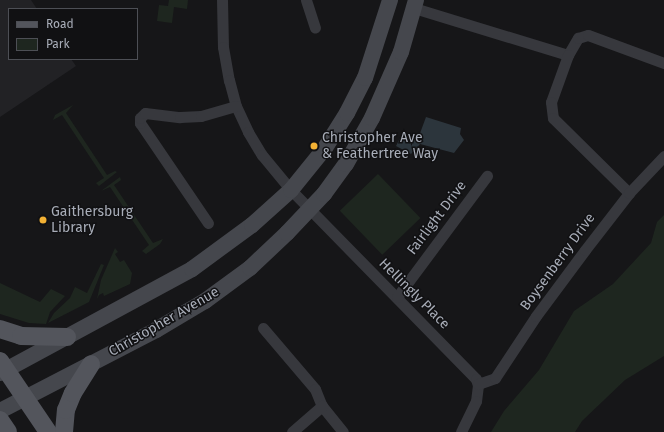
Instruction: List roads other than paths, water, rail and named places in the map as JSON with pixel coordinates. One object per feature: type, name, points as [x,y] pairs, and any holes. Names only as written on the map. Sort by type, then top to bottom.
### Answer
[{"type":"main road","points":[[0,329],[21,336],[67,337]]},
{"type":"main road","points":[[64,432],[66,410],[73,393],[91,364]]},
{"type":"main road","points":[[2,368],[48,432]]},
{"type":"main road","points":[[0,420],[8,432]]},
{"type":"street","name":"Hellingly Place","points":[[222,0],[224,47],[236,106],[262,155],[291,190],[472,374],[478,384]]},
{"type":"street","points":[[306,0],[315,28]]},
{"type":"street","points":[[2,368],[67,337],[192,270],[252,225],[291,190],[325,148],[347,113],[365,78],[390,0]]},
{"type":"street","points":[[415,4],[568,55]]},
{"type":"street","name":"Christopher Avenue","points":[[0,411],[91,364],[205,301],[250,268],[310,210],[346,164],[372,118],[399,59],[415,4]]},
{"type":"street","points":[[629,193],[553,118],[550,102],[568,55],[578,38],[588,35],[664,63]]},
{"type":"street","points":[[208,223],[141,125],[140,118],[145,113],[180,117],[201,116],[236,106]]},
{"type":"street","name":"Boysenberry Drive","points":[[478,384],[492,380],[499,373],[553,292],[629,193],[664,156]]},
{"type":"street","name":"Fairlight Drive","points":[[397,297],[487,176]]},
{"type":"street","points":[[263,328],[315,389],[322,406],[343,432]]},
{"type":"street","points":[[462,432],[476,401],[478,384]]},
{"type":"street","points":[[292,432],[322,406]]},
{"type":"place","name":"Christopher Ave & Feathertree Way","points":[[314,146]]},
{"type":"place","name":"Gaithersburg Library","points":[[43,220]]}]
